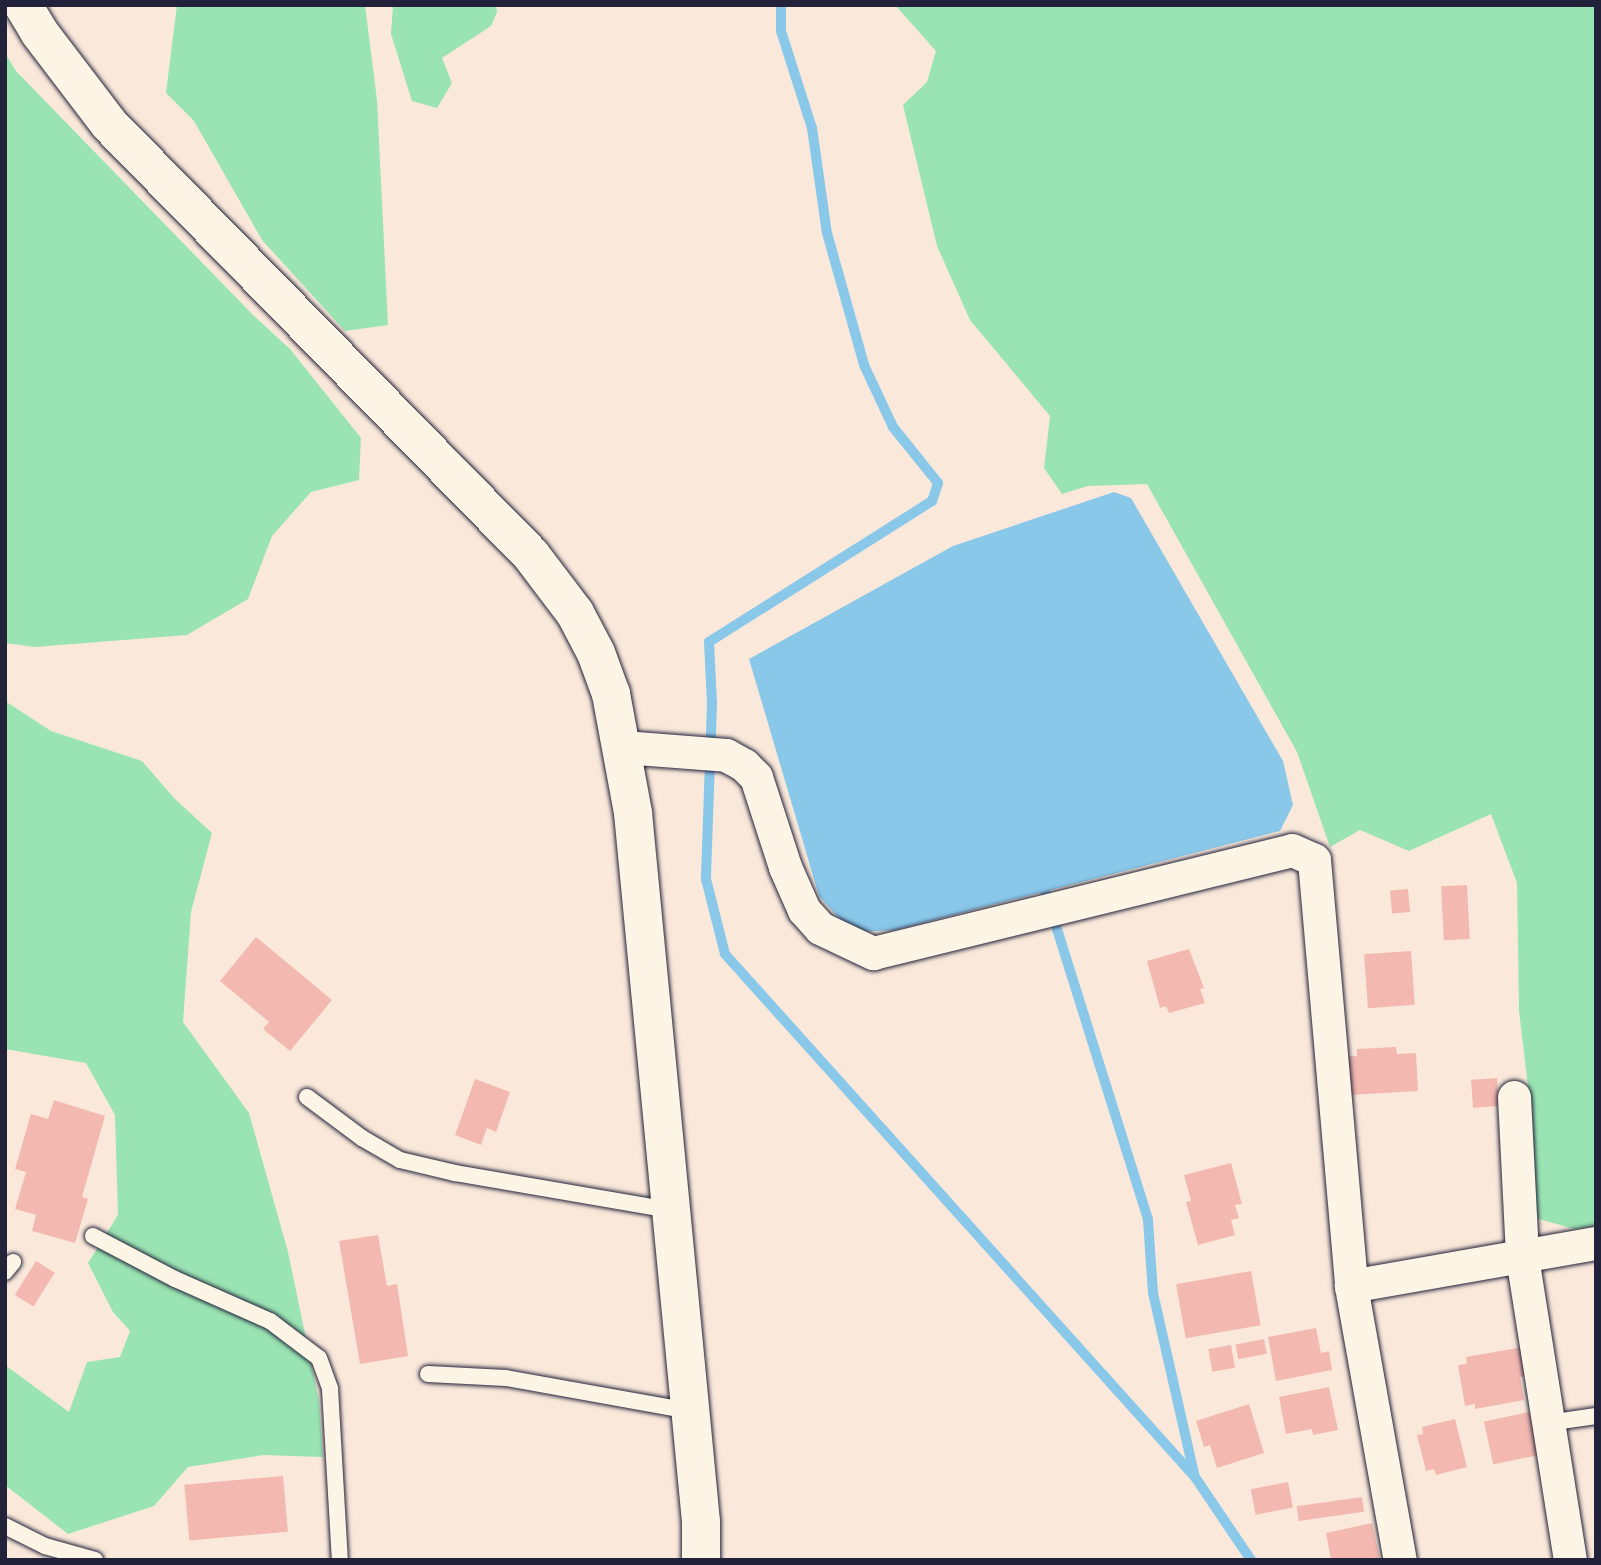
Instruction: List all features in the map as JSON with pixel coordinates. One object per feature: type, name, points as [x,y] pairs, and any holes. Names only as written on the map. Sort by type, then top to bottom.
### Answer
[{"type":"street","points":[[23,5],[38,32],[109,124],[531,555],[575,613],[596,653],[611,694],[623,747],[633,813],[690,1411],[701,1560]]},
{"type":"street","points":[[623,747],[726,755],[744,765],[756,777],[785,867],[804,910],[820,928],[873,953],[1292,850],[1314,859],[1350,1286],[1400,1560]]},
{"type":"street","points":[[1514,1097],[1522,1257],[1570,1560]]},
{"type":"street","points":[[1350,1286],[1596,1242]]},
{"type":"lane","points":[[307,1097],[362,1138],[400,1160],[456,1173],[670,1210]]},
{"type":"lane","points":[[93,1236],[175,1279],[270,1321],[319,1357],[330,1389],[340,1560]]},
{"type":"lane","points":[[428,1374],[506,1378],[690,1411]]},
{"type":"lane","points":[[1548,1423],[1596,1416]]},
{"type":"lane","points":[[5,1526],[45,1546],[95,1560]]},
{"type":"green space","points":[[177,5],[365,5],[377,100],[388,325],[345,331],[262,240],[194,121],[166,93]]},
{"type":"green space","points":[[393,5],[496,5],[497,12],[491,26],[442,58],[452,83],[437,108],[412,101],[391,34]]},
{"type":"green space","points":[[895,5],[1596,5],[1596,1226],[1574,1229],[1532,1217],[1529,1095],[1519,1011],[1517,883],[1491,814],[1409,851],[1360,830],[1330,847],[1297,752],[1147,484],[1088,486],[1062,494],[1044,468],[1050,416],[970,320],[937,246],[903,105],[927,82],[936,51]]},
{"type":"green space","points":[[5,53],[16,71],[254,316],[290,349],[361,438],[359,480],[311,492],[272,536],[248,599],[187,635],[35,647],[5,643]]},
{"type":"green space","points":[[5,701],[51,731],[142,761],[175,799],[212,833],[191,912],[183,1022],[249,1113],[288,1252],[319,1401],[323,1457],[264,1455],[188,1467],[154,1506],[68,1534],[5,1485],[5,1365],[69,1412],[87,1362],[120,1357],[130,1331],[113,1312],[88,1263],[118,1215],[115,1115],[86,1063],[5,1049]]},
{"type":"water","points":[[1114,492],[1131,498],[1283,761],[1293,805],[1280,831],[895,930],[859,932],[837,916],[819,896],[749,659],[953,546]]},
{"type":"building","points":[[1467,885],[1470,939],[1444,940],[1441,886]]},
{"type":"building","points":[[1408,889],[1410,912],[1392,913],[1390,891]]},
{"type":"building","points":[[256,937],[332,1000],[290,1051],[263,1029],[269,1022],[220,981]]},
{"type":"building","points":[[1189,949],[1204,988],[1200,989],[1205,1003],[1169,1013],[1166,1006],[1160,1008],[1147,961]]},
{"type":"building","points":[[1411,951],[1415,1005],[1368,1008],[1364,954]]},
{"type":"building","points":[[1396,1047],[1397,1054],[1416,1053],[1418,1091],[1349,1095],[1347,1056],[1357,1056],[1357,1049]]},
{"type":"building","points":[[1497,1078],[1499,1106],[1473,1108],[1471,1080]]},
{"type":"building","points":[[475,1079],[510,1092],[496,1132],[487,1128],[481,1145],[455,1135]]},
{"type":"building","points":[[54,1100],[105,1116],[82,1197],[88,1199],[75,1243],[32,1231],[36,1215],[15,1209],[26,1172],[15,1169],[31,1114],[48,1119]]},
{"type":"building","points":[[1231,1163],[1242,1204],[1235,1205],[1239,1218],[1231,1220],[1235,1235],[1198,1245],[1186,1202],[1191,1201],[1184,1175]]},
{"type":"building","points":[[378,1235],[387,1286],[397,1284],[408,1356],[360,1364],[339,1241]]},
{"type":"building","points":[[36,1261],[55,1273],[33,1307],[15,1295]]},
{"type":"building","points":[[1251,1271],[1261,1325],[1186,1338],[1176,1284]]},
{"type":"building","points":[[1316,1328],[1321,1353],[1329,1351],[1332,1370],[1276,1381],[1268,1337]]},
{"type":"building","points":[[1264,1339],[1267,1354],[1238,1359],[1236,1345]]},
{"type":"building","points":[[1231,1345],[1235,1368],[1212,1372],[1208,1349]]},
{"type":"building","points":[[1523,1347],[1528,1376],[1520,1377],[1524,1400],[1475,1409],[1475,1404],[1465,1406],[1458,1365],[1467,1364],[1466,1357]]},
{"type":"building","points":[[1329,1387],[1338,1430],[1313,1435],[1312,1429],[1286,1434],[1279,1397]]},
{"type":"building","points":[[1249,1404],[1264,1453],[1217,1468],[1210,1445],[1204,1447],[1196,1421]]},
{"type":"building","points":[[1529,1412],[1538,1455],[1493,1465],[1484,1422]]},
{"type":"building","points":[[1455,1419],[1467,1467],[1436,1475],[1434,1469],[1426,1471],[1417,1435],[1423,1434],[1422,1427]]},
{"type":"building","points":[[283,1476],[288,1532],[189,1540],[184,1485]]},
{"type":"building","points":[[1288,1482],[1293,1508],[1256,1515],[1251,1489]]},
{"type":"building","points":[[1362,1497],[1364,1512],[1299,1521],[1297,1506]]},
{"type":"building","points":[[1372,1523],[1380,1560],[1331,1560],[1326,1533]]},
{"type":"waterway","points":[[781,5],[781,31],[812,128],[827,233],[864,365],[893,427],[938,483],[932,501],[709,642],[712,704],[706,879],[725,954],[1195,1477],[1251,1560]]},
{"type":"waterway","points":[[1041,878],[1148,1220],[1153,1293],[1194,1474]]}]
